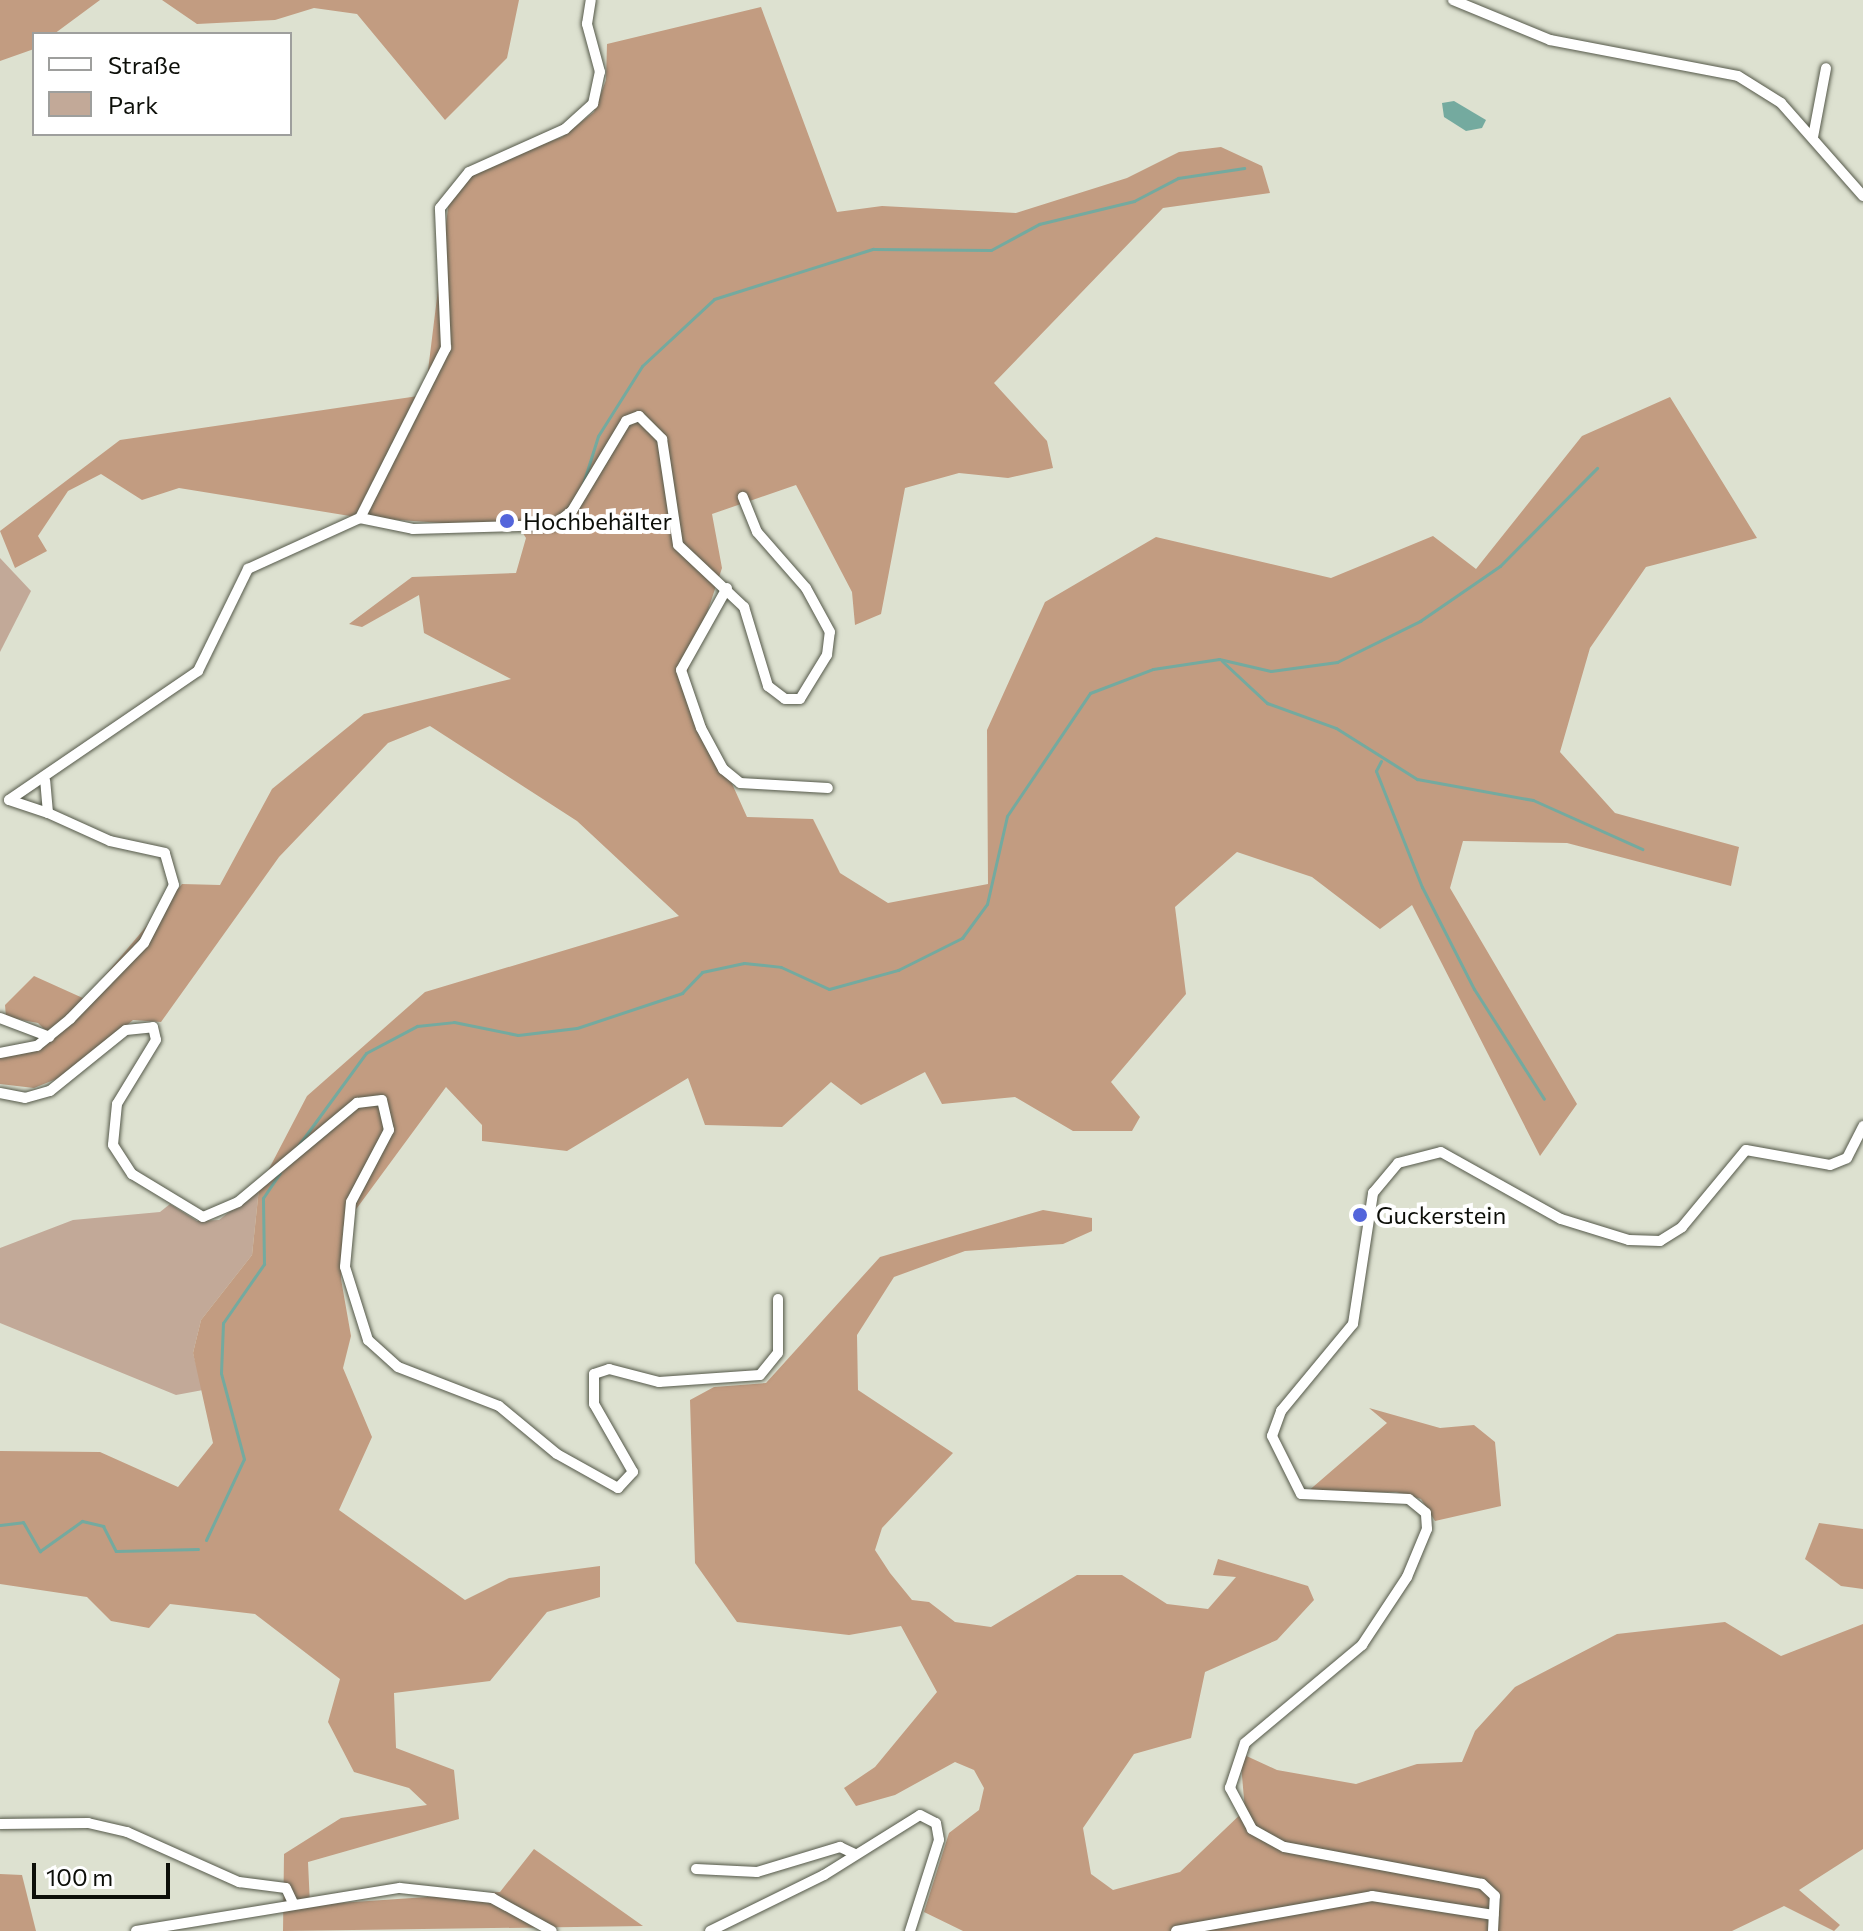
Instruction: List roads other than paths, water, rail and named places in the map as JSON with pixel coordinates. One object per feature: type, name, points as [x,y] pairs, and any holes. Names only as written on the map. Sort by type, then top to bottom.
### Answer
[{"type":"street","points":[[360,518],[446,348],[440,208],[469,172],[565,129],[593,104],[600,72],[587,24],[591,0]]},
{"type":"street","points":[[1453,0],[1550,40],[1738,76],[1781,103],[1863,196]]},
{"type":"street","points":[[1813,137],[1826,68]]},
{"type":"street","points":[[0,1053],[50,1037],[144,943],[175,873],[156,849],[110,841],[48,813],[9,800],[45,781],[198,671],[248,569],[360,518],[413,529],[554,525],[572,511],[626,421],[639,416],[662,439],[678,545],[727,588],[750,618],[768,686],[785,699],[804,697],[830,632],[806,588],[757,532],[743,497]]},
{"type":"street","points":[[727,588],[681,670],[701,728],[723,769],[740,783],[828,788]]},
{"type":"street","points":[[45,781],[48,813]]},
{"type":"street","points":[[0,1018],[32,1024],[50,1037]]},
{"type":"street","points":[[0,1093],[25,1098],[50,1091],[126,1030],[153,1027],[156,1040],[117,1104],[113,1145],[132,1174],[203,1217],[238,1202],[357,1103],[377,1098],[388,1108],[389,1130],[354,1195],[349,1222],[348,1292],[382,1356],[492,1402],[557,1454],[618,1488],[633,1472],[594,1404],[594,1374],[609,1369],[659,1382],[760,1375],[778,1353],[778,1299]]},
{"type":"street","points":[[1493,1931],[1495,1896],[1482,1884],[1411,1876],[1272,1842],[1244,1820],[1230,1788],[1245,1743],[1362,1645],[1407,1577],[1427,1529],[1426,1513],[1409,1499],[1301,1494],[1272,1436],[1276,1418],[1353,1324],[1373,1193],[1398,1163],[1441,1152],[1561,1219],[1629,1240],[1660,1241],[1682,1227],[1746,1150],[1830,1165],[1847,1158],[1863,1126]]},
{"type":"street","points":[[710,1931],[855,1854],[914,1816],[936,1823],[938,1847],[910,1931]]},
{"type":"street","points":[[0,1824],[88,1823],[127,1832],[239,1882],[286,1888],[293,1903]]},
{"type":"street","points":[[696,1869],[757,1872],[840,1847],[855,1854]]},
{"type":"street","points":[[136,1931],[378,1890],[450,1891],[502,1902],[552,1931]]},
{"type":"street","points":[[1176,1931],[1372,1896],[1494,1915]]},
{"type":"water","points":[[1454,101],[1486,120],[1482,128],[1466,131],[1444,117],[1442,103]]},
{"type":"waterway","points":[[583,484],[598,436],[642,366],[714,299],[873,249],[991,250],[1039,224],[1134,201],[1178,178],[1244,168]]},
{"type":"waterway","points":[[298,1146],[366,1053],[417,1026],[454,1022],[518,1035],[577,1028],[682,993],[702,972],[744,963],[781,967],[829,989],[898,970],[962,938],[987,904],[1007,816],[1090,693],[1153,669],[1219,659],[1271,671],[1337,662],[1420,621],[1500,566],[1597,468]]},
{"type":"waterway","points":[[1222,661],[1267,703],[1336,728],[1417,779],[1533,800],[1642,849]]},
{"type":"waterway","points":[[1381,761],[1376,771],[1422,887],[1474,989],[1544,1099]]},
{"type":"waterway","points":[[206,1540],[244,1459],[221,1373],[223,1323],[264,1264],[263,1198],[280,1173]]},
{"type":"waterway","points":[[0,1525],[23,1522],[40,1551],[82,1521],[103,1526],[116,1551],[198,1549]]},
{"type":"place","name":"Hochbehälter","points":[[507,521]]},
{"type":"place","name":"Guckerstein","points":[[1360,1215]]}]
